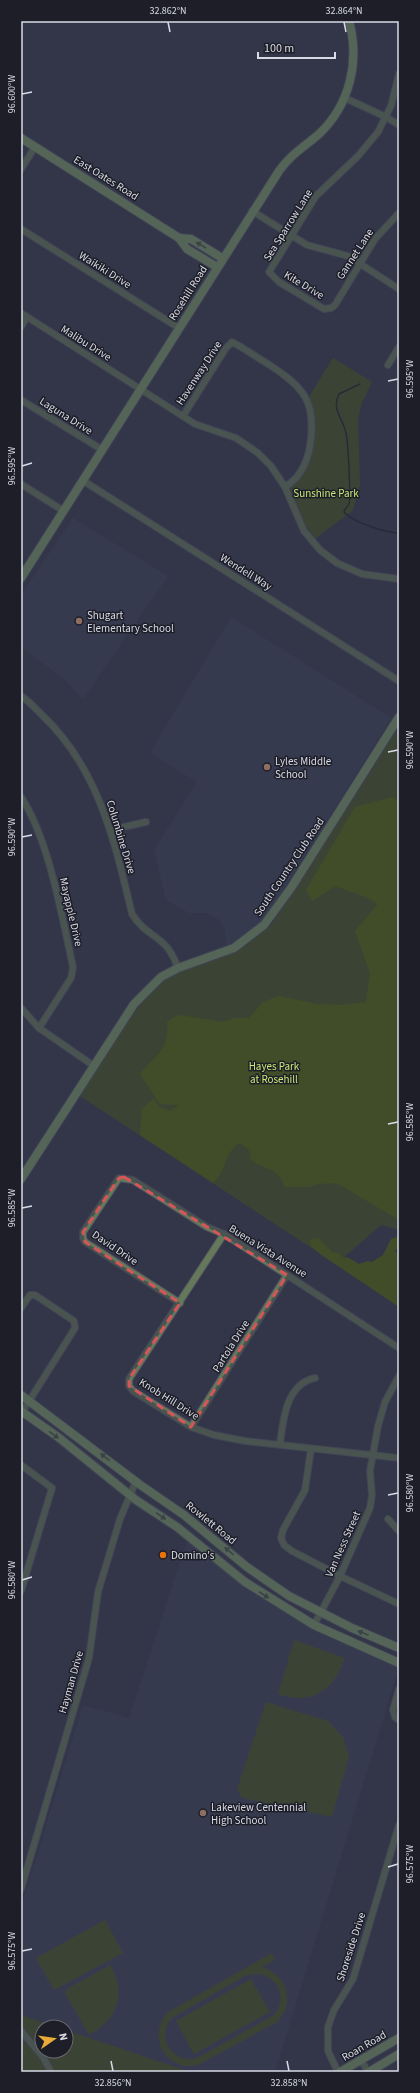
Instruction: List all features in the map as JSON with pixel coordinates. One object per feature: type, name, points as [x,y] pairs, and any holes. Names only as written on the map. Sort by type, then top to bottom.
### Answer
[{"type":"street","name":"Rosehill Road","points":[[21,578],[62,510],[252,211],[288,159],[329,124],[345,98],[352,73],[353,58],[352,36],[349,21]]},
{"type":"street","name":"Sea Sparrow Lane","points":[[269,272],[316,196],[369,145],[386,117],[399,74]]},
{"type":"street","points":[[345,98],[386,117],[399,125]]},
{"type":"street","name":"East Oates Road","points":[[21,138],[179,238],[187,249],[217,267]]},
{"type":"street","points":[[21,169],[35,147]]},
{"type":"street","points":[[252,211],[313,248],[343,255],[359,263],[399,289]]},
{"type":"street","name":"Gannet Lane","points":[[331,308],[335,306],[359,263],[375,239],[399,213]]},
{"type":"street","name":"Waikiki Drive","points":[[21,229],[179,328]]},
{"type":"street","name":"East Oates Road","points":[[179,238],[191,239],[222,258]]},
{"type":"street","name":"Kite Drive","points":[[269,272],[279,282],[324,309],[331,308]]},
{"type":"street","name":"Malibu Drive","points":[[21,313],[183,416],[204,428],[230,436],[250,446],[268,462],[285,487],[304,531],[329,558],[346,568],[362,574],[399,578]]},
{"type":"street","points":[[21,327],[27,317]]},
{"type":"street","name":"Havenway Drive","points":[[183,416],[226,348],[232,342],[290,378],[300,389],[308,402],[312,422],[307,458],[298,475],[285,487]]},
{"type":"street","points":[[388,365],[399,347]]},
{"type":"street","name":"Laguna Drive","points":[[21,400],[101,450]]},
{"type":"street","name":"Wendell Way","points":[[82,480],[399,682]]},
{"type":"street","points":[[21,484],[62,510]]},
{"type":"street","name":"Columbine Drive","points":[[21,696],[54,727],[75,753],[90,778],[104,811],[110,830],[132,914],[140,926],[165,944],[173,956],[178,968]]},
{"type":"street","name":"South Country Club Road","points":[[21,1179],[134,1004],[161,977],[178,968],[234,948],[264,925],[291,888],[399,717]]},
{"type":"street","name":"Mayapple Drive","points":[[21,798],[29,809],[44,847],[73,967],[71,978],[39,1028]]},
{"type":"street","points":[[110,830],[146,822]]},
{"type":"street","points":[[21,1008],[39,1028],[94,1066]]},
{"type":"street","name":"Buena Vista Avenue","points":[[124,1177],[133,1180],[207,1227],[224,1234],[399,1348]]},
{"type":"street","name":"David Drive","points":[[124,1177],[119,1178],[97,1210],[83,1232],[83,1238],[85,1242],[180,1303]]},
{"type":"street","name":"Knob Hill Drive","points":[[224,1234],[129,1379],[129,1386],[133,1391],[191,1427],[214,1435],[245,1441],[399,1458]]},
{"type":"street","name":"Partola Drive","points":[[191,1427],[287,1275]]},
{"type":"street","points":[[21,1308],[30,1295],[34,1295],[74,1321],[75,1328],[21,1413],[58,1437],[129,1494],[187,1535],[242,1580],[281,1606],[314,1624],[399,1663]]},
{"type":"street","name":"Van Ness Street","points":[[314,1624],[340,1576],[370,1508],[372,1495],[370,1471],[378,1426],[385,1402],[399,1376]]},
{"type":"street","points":[[280,1444],[284,1418],[296,1388],[305,1381],[315,1378]]},
{"type":"street","name":"Rowlett Road","points":[[21,1395],[195,1523],[247,1567],[290,1596],[321,1613],[399,1648]]},
{"type":"street","points":[[311,1448],[305,1490],[283,1530],[281,1538],[284,1545],[292,1551],[340,1576],[399,1604]]},
{"type":"street","points":[[21,1465],[52,1488],[21,1591]]},
{"type":"street","name":"Hayman Drive","points":[[21,1889],[89,1658],[97,1599],[129,1494],[136,1481]]},
{"type":"street","points":[[388,1519],[399,1531]]},
{"type":"street","points":[[187,1535],[195,1523]]},
{"type":"street","points":[[242,1580],[247,1567]]},
{"type":"street","points":[[399,1689],[393,1710],[395,1717],[399,1720]]},
{"type":"street","name":"Shoreside Drive","points":[[339,2072],[328,2051],[328,2027],[334,2010],[353,1979],[399,1825]]},
{"type":"street","points":[[21,2031],[43,2057],[51,2072]]},
{"type":"street","name":"Roan Road","points":[[339,2072],[399,2038]]},
{"type":"street","points":[[361,2060],[368,2072],[399,2054]]},
{"type":"highlighted area","points":[[124,1177],[287,1275],[191,1427],[129,1386],[129,1379],[180,1303],[85,1242],[83,1232],[119,1178]]},
{"type":"shaded area","name":"Shugart Elementary School","points":[[73,518],[168,576],[83,699],[62,677],[21,647],[21,595]]},
{"type":"shaded area","name":"Lyles Middle School","points":[[231,617],[391,718],[268,914],[252,931],[227,946],[224,927],[218,919],[207,913],[189,913],[166,900],[154,850],[197,782],[150,753]]},
{"type":"shaded area","name":"Lakeview Centennial High School","points":[[187,1541],[286,1614],[399,1667],[275,2072],[190,2072],[74,2033],[74,2019],[34,2019],[21,2015],[21,1908],[83,1705],[129,1718]]},
{"type":"green space","name":"Sunshine Park","points":[[333,358],[372,382],[361,405],[358,420],[360,485],[353,510],[315,539],[301,518],[290,491],[292,486],[302,475],[311,456],[315,436],[315,426],[309,397]]},
{"type":"green space","name":"Hayes Park at Rosehill","points":[[399,727],[399,1230],[381,1225],[336,1264],[80,1096],[142,1000],[162,981],[188,967],[225,956],[244,947],[270,926]]},
{"type":"green space","name":"Hayes Park at Rosehill","points":[[392,797],[399,801],[399,1220],[337,1183],[317,1184],[308,1187],[285,1187],[278,1175],[254,1162],[250,1158],[248,1149],[239,1143],[230,1152],[220,1174],[213,1183],[140,1135],[142,1109],[153,1099],[160,1107],[170,1111],[179,1105],[160,1104],[140,1074],[164,1046],[167,1032],[167,1022],[178,1015],[223,1022],[236,1018],[249,1018],[263,1002],[278,996],[317,1004],[342,1005],[366,1002],[370,973],[355,931],[378,904],[366,897],[335,886],[312,901],[306,890],[355,807]]},
{"type":"green space","points":[[399,1236],[399,1246],[395,1251],[399,1254],[399,1307],[320,1254],[311,1245],[309,1240],[318,1238],[332,1252],[339,1253],[342,1257],[349,1258],[359,1264],[368,1261],[372,1262],[383,1255],[391,1239]]},
{"type":"green space","points":[[294,1640],[345,1658],[335,1679],[328,1687],[311,1696],[301,1698],[278,1694]]},
{"type":"green space","points":[[266,1702],[328,1721],[343,1737],[349,1756],[332,1817],[242,1798],[237,1789]]},
{"type":"green space","points":[[105,1920],[123,1953],[54,1990],[36,1958]]},
{"type":"green space","points":[[272,1953],[275,1960],[262,1967],[278,1976],[286,1990],[286,2006],[283,2014],[277,2022],[198,2065],[187,2066],[177,2063],[169,2058],[163,2050],[159,2041],[159,2032],[162,2021],[168,2012]],"holes":[[[255,1974],[263,1975],[275,1982],[280,1995],[278,2008],[274,2015],[197,2058],[188,2059],[180,2057],[169,2047],[166,2041],[165,2033],[167,2025],[172,2018],[245,1976]]]},
{"type":"green space","points":[[110,1965],[118,1986],[119,1996],[117,2005],[107,2021],[99,2029],[89,2035],[65,1993],[67,1989]]},
{"type":"green space","points":[[251,1979],[270,2012],[194,2054],[176,2021]]},
{"type":"green space","points":[[21,2015],[34,2019],[34,2059],[74,2059],[74,2033],[190,2072],[21,2072]]},
{"type":"waterway","points":[[360,384],[339,394],[336,405],[338,414],[345,428],[347,438],[350,500],[344,512],[354,520],[386,531],[399,533]]},
{"type":"place","name":"Shugart Elementary School","points":[[79,621]]},
{"type":"place","name":"Lyles Middle School","points":[[267,767]]},
{"type":"place","name":"Domino's","points":[[163,1555]]},
{"type":"place","name":"Lakeview Centennial High School","points":[[203,1813]]}]
